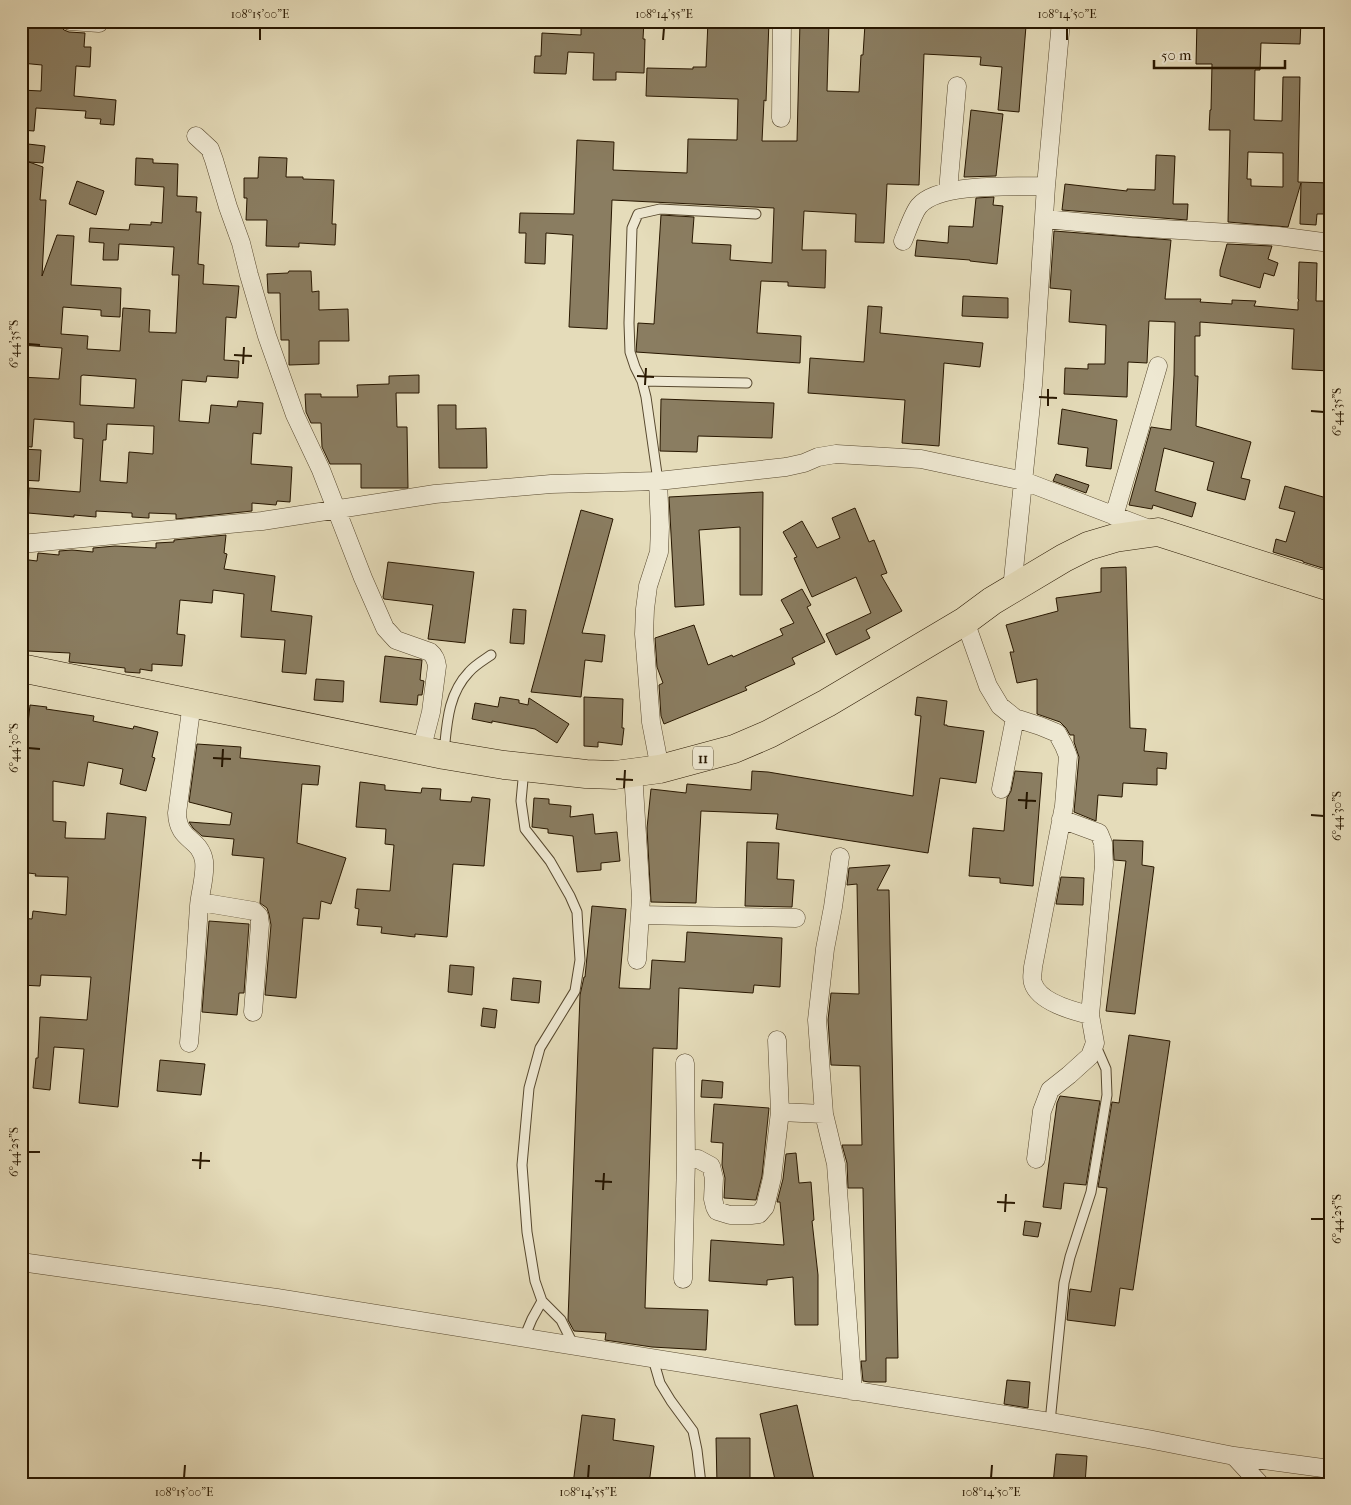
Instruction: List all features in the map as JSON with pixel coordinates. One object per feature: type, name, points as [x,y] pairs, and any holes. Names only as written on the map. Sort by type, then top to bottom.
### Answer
[{"type":"highway","name":"11","points":[[21,668],[432,753],[504,765],[586,774],[615,775],[660,769],[734,749],[769,734],[827,703],[965,621],[1012,589],[1064,558],[1088,546],[1115,538],[1158,532],[1330,587]]},
{"type":"street","points":[[70,21],[99,23]]},
{"type":"street","points":[[781,118],[782,21]]},
{"type":"street","points":[[1012,589],[1033,385],[1046,186],[1061,21]]},
{"type":"street","points":[[948,191],[957,86]]},
{"type":"street","points":[[196,136],[210,149],[241,243],[248,275],[267,336],[295,415],[321,470],[362,578],[385,628],[396,640],[434,655],[437,666],[431,712],[432,753]]},
{"type":"street","points":[[903,241],[919,206],[931,197],[948,191],[969,188],[1046,186]]},
{"type":"street","points":[[1045,220],[1278,236],[1330,243]]},
{"type":"street","points":[[1114,516],[1158,366]]},
{"type":"street","points":[[21,544],[262,521],[435,494],[551,484],[658,481],[786,467],[804,463],[818,457],[836,454],[921,459],[1024,482],[1158,532]]},
{"type":"street","points":[[658,481],[660,527],[658,552],[648,586],[644,609],[644,634],[651,722],[660,769]]},
{"type":"street","points":[[965,621],[988,686],[1000,706],[1015,718],[1057,733],[1068,756],[1061,819],[1033,967],[1032,983],[1042,996],[1070,1010],[1090,1015]]},
{"type":"street","points":[[189,1043],[204,859],[197,845],[184,835],[177,822],[177,814],[192,703]]},
{"type":"street","points":[[1001,789],[1015,718]]},
{"type":"street","points":[[633,772],[641,898],[638,960]]},
{"type":"street","points":[[1036,1159],[1042,1111],[1050,1090],[1090,1056],[1095,1044],[1090,1015],[1104,865],[1103,843],[1099,833],[1061,819]]},
{"type":"street","points":[[840,857],[825,949],[817,1020],[824,1114],[836,1164],[853,1391]]},
{"type":"street","points":[[200,902],[254,911],[259,916],[253,1012]]},
{"type":"street","points":[[640,915],[796,918]]},
{"type":"street","points":[[686,1160],[698,1159],[711,1166],[714,1178],[714,1207],[717,1211],[730,1215],[759,1214],[764,1207],[772,1178],[780,1112],[777,1040]]},
{"type":"street","points":[[683,1279],[686,1160],[685,1063]]},
{"type":"street","points":[[780,1112],[824,1114]]},
{"type":"street","points":[[21,1262],[277,1298],[1050,1422],[1234,1456],[1330,1468]]},
{"type":"street","points":[[1234,1456],[1260,1484]]},
{"type":"lane","points":[[658,481],[646,397],[642,381],[630,352],[632,228],[638,214],[660,209],[756,214]]},
{"type":"lane","points":[[642,381],[747,383]]},
{"type":"lane","points":[[432,753],[456,688],[470,671],[491,655]]},
{"type":"lane","points":[[524,767],[521,801],[525,829],[550,861],[577,912],[580,960],[575,991],[540,1048],[529,1088],[522,1165],[527,1232],[535,1281],[542,1300],[561,1320],[574,1346]]},
{"type":"lane","points":[[1050,1422],[1064,1282],[1091,1192],[1107,1095],[1106,1069],[1095,1044]]},
{"type":"lane","points":[[524,1338],[542,1300]]},
{"type":"lane","points":[[653,1359],[660,1382],[693,1431],[701,1484]]},
{"type":"building","points":[[581,21],[644,21],[644,73],[616,72],[616,80],[593,80],[594,53],[568,52],[566,74],[534,73],[535,56],[541,56],[542,33],[581,35]]},
{"type":"building","points":[[708,21],[769,21],[766,101],[764,100],[762,141],[797,141],[800,21],[829,21],[827,91],[859,92],[865,24],[904,25],[904,21],[997,21],[997,25],[1026,26],[1019,112],[998,110],[1002,67],[980,65],[981,57],[924,54],[919,185],[887,184],[884,243],[855,242],[856,214],[804,211],[802,250],[826,250],[825,288],[788,286],[788,282],[761,281],[757,333],[801,336],[800,363],[636,352],[638,323],[654,324],[661,215],[694,217],[692,243],[731,245],[730,260],[772,263],[774,208],[612,200],[607,329],[569,327],[573,235],[546,233],[545,264],[525,263],[526,233],[519,233],[520,213],[574,214],[577,140],[614,142],[613,170],[687,173],[688,139],[737,140],[738,99],[646,96],[647,68],[693,69],[693,67],[706,67]]},
{"type":"building","points":[[1197,21],[1301,21],[1300,44],[1261,43],[1260,70],[1255,70],[1254,120],[1282,121],[1283,77],[1300,77],[1298,182],[1330,183],[1329,214],[1317,214],[1316,225],[1300,224],[1301,183],[1288,227],[1228,222],[1230,130],[1209,130],[1212,64],[1196,64]],"holes":[[[1248,152],[1283,153],[1283,187],[1251,186],[1251,179],[1247,179]]]},
{"type":"building","points":[[21,24],[61,27],[69,32],[85,33],[84,47],[91,47],[90,67],[76,66],[74,96],[116,100],[114,125],[100,124],[101,119],[85,118],[86,111],[36,108],[34,131],[21,130],[21,90],[41,91],[42,65],[21,63]]},
{"type":"building","points":[[971,110],[1003,114],[996,176],[964,177]]},
{"type":"building","points":[[28,144],[45,146],[43,163],[29,162],[43,167],[40,200],[46,200],[42,276],[57,235],[74,236],[71,285],[121,288],[120,317],[101,316],[101,310],[63,307],[61,334],[88,336],[87,349],[120,351],[123,308],[150,310],[149,332],[176,333],[179,275],[172,275],[174,247],[119,244],[118,260],[103,260],[104,243],[89,242],[90,228],[129,230],[130,224],[151,225],[151,222],[162,223],[164,187],[135,185],[136,158],[153,159],[153,163],[178,164],[177,196],[197,197],[196,212],[201,212],[198,264],[204,265],[203,284],[239,286],[236,318],[226,317],[224,360],[239,361],[238,378],[207,376],[206,382],[182,380],[179,421],[209,423],[211,405],[237,407],[238,401],[263,403],[261,434],[253,433],[251,464],[292,467],[290,502],[277,501],[276,505],[252,503],[252,511],[176,519],[176,514],[149,513],[149,518],[132,517],[132,513],[96,511],[96,517],[28,513],[29,488],[80,492],[83,439],[74,438],[74,422],[34,419],[32,447],[21,446],[21,377],[59,379],[62,348],[21,345],[21,199],[23,199]],"holes":[[[81,376],[136,379],[134,408],[80,405]],[[107,424],[154,426],[153,454],[129,452],[127,483],[100,481],[103,440],[106,440]]]},
{"type":"building","points":[[1156,155],[1175,156],[1173,204],[1188,204],[1187,220],[1062,210],[1065,184],[1127,191],[1127,189],[1155,190]]},
{"type":"building","points":[[259,157],[287,158],[286,177],[334,180],[332,224],[336,224],[335,245],[299,243],[299,247],[266,246],[267,220],[246,220],[247,198],[244,198],[244,178],[258,178]]},
{"type":"building","points":[[77,181],[104,191],[96,215],[69,204]]},
{"type":"building","points":[[994,197],[993,205],[1003,206],[997,264],[915,256],[917,240],[948,243],[949,226],[973,227],[976,198]]},
{"type":"building","points":[[1054,231],[1171,240],[1165,299],[1201,299],[1200,302],[1232,304],[1232,300],[1256,301],[1254,306],[1298,310],[1299,262],[1317,263],[1316,301],[1330,301],[1330,371],[1292,369],[1294,329],[1200,322],[1200,336],[1195,336],[1195,376],[1198,376],[1196,426],[1251,442],[1241,478],[1250,480],[1245,500],[1207,490],[1214,462],[1164,448],[1155,491],[1196,503],[1192,517],[1153,505],[1152,509],[1129,505],[1151,427],[1171,430],[1175,322],[1149,321],[1147,363],[1128,362],[1127,397],[1064,394],[1065,368],[1088,369],[1088,364],[1105,364],[1106,325],[1069,322],[1071,290],[1050,288]]},
{"type":"building","points":[[1227,244],[1272,246],[1268,259],[1278,263],[1274,276],[1264,273],[1260,288],[1220,276]]},
{"type":"building","points":[[289,271],[311,271],[312,292],[319,291],[319,310],[348,309],[349,341],[319,341],[319,364],[289,365],[289,340],[281,340],[280,293],[268,293],[267,274],[288,273]]},
{"type":"building","points":[[963,296],[1008,298],[1008,318],[962,316]]},
{"type":"building","points":[[868,306],[882,307],[880,333],[983,343],[980,367],[944,363],[939,446],[902,443],[905,400],[808,393],[810,358],[864,362]]},
{"type":"building","points":[[419,375],[419,393],[396,393],[397,427],[407,427],[408,488],[361,488],[361,464],[330,464],[322,447],[321,423],[311,423],[306,412],[305,394],[321,394],[321,397],[358,397],[357,385],[389,384],[389,376]]},
{"type":"building","points":[[661,399],[774,403],[772,438],[698,436],[697,452],[660,451]]},
{"type":"building","points":[[438,405],[456,405],[456,429],[486,428],[487,468],[439,468]]},
{"type":"building","points":[[1062,409],[1117,420],[1111,469],[1086,466],[1088,448],[1058,444]]},
{"type":"building","points":[[21,449],[41,450],[39,481],[21,480]]},
{"type":"building","points":[[1056,474],[1089,485],[1086,493],[1053,481]]},
{"type":"building","points":[[1285,486],[1330,499],[1329,570],[1273,552],[1276,539],[1286,542],[1295,512],[1279,508]]},
{"type":"building","points":[[763,492],[762,595],[740,595],[740,527],[699,530],[704,605],[675,607],[669,497]]},
{"type":"building","points":[[855,508],[869,542],[874,540],[887,573],[881,575],[902,611],[866,630],[870,638],[836,655],[826,634],[871,613],[856,577],[812,597],[794,558],[797,557],[783,532],[802,521],[817,548],[840,538],[832,518]]},
{"type":"building","points":[[581,510],[613,519],[582,633],[605,635],[602,662],[585,660],[581,697],[531,692]]},
{"type":"building","points":[[226,535],[224,553],[227,554],[224,569],[275,576],[271,611],[312,616],[306,674],[282,672],[285,640],[241,637],[244,594],[213,590],[212,603],[180,600],[177,634],[185,635],[182,666],[152,664],[152,671],[140,669],[140,673],[125,672],[125,668],[69,662],[70,653],[28,651],[28,646],[21,646],[21,559],[37,561],[38,553],[59,555],[59,551],[72,550],[93,552],[93,548],[115,546],[156,548],[156,543]]},
{"type":"building","points":[[388,562],[474,572],[465,643],[428,639],[433,605],[384,599]]},
{"type":"building","points":[[1126,567],[1130,728],[1146,729],[1144,751],[1167,753],[1166,769],[1157,768],[1157,785],[1123,783],[1122,797],[1098,795],[1096,821],[1074,812],[1079,757],[1074,742],[1074,735],[1070,735],[1060,722],[1037,714],[1037,679],[1017,683],[1010,652],[1014,652],[1006,625],[1058,611],[1056,598],[1101,592],[1101,568]]},
{"type":"building","points":[[802,589],[811,605],[807,607],[825,642],[792,658],[795,664],[745,687],[747,690],[664,724],[661,716],[659,685],[663,683],[657,667],[655,638],[694,625],[708,665],[732,655],[733,657],[783,635],[780,629],[794,623],[781,600]]},
{"type":"building","points":[[513,609],[526,610],[524,644],[510,643]]},
{"type":"building","points":[[385,656],[422,660],[420,680],[424,681],[422,695],[418,695],[417,705],[380,702]]},
{"type":"building","points":[[316,679],[344,681],[343,702],[314,700]]},
{"type":"building","points":[[500,697],[519,700],[519,703],[528,705],[529,698],[569,724],[557,743],[535,729],[472,719],[475,703],[498,707]]},
{"type":"building","points":[[584,697],[623,699],[622,728],[624,728],[622,745],[598,742],[598,747],[584,746]]},
{"type":"building","points":[[917,697],[947,701],[944,725],[984,731],[976,783],[940,778],[928,853],[776,829],[778,814],[701,811],[696,903],[651,902],[647,828],[651,789],[686,793],[687,784],[751,790],[752,771],[913,796],[921,716],[915,715]]},
{"type":"building","points":[[30,705],[94,716],[93,721],[133,729],[134,726],[158,732],[152,757],[155,758],[146,791],[120,784],[123,769],[88,762],[84,786],[53,781],[53,821],[66,822],[65,838],[105,839],[107,813],[146,817],[118,1107],[79,1103],[84,1049],[54,1047],[50,1090],[33,1088],[36,1058],[38,1058],[40,1017],[87,1020],[91,977],[41,975],[40,986],[21,985],[21,918],[32,919],[33,911],[66,915],[68,877],[35,876],[36,874],[21,872],[21,742],[26,742]]},
{"type":"building","points":[[197,744],[241,747],[240,758],[320,766],[318,785],[302,784],[297,843],[346,858],[331,904],[321,901],[319,919],[303,918],[296,998],[265,995],[271,925],[267,908],[260,903],[264,858],[232,855],[234,839],[202,836],[189,822],[230,825],[232,813],[189,802]]},
{"type":"building","points":[[1015,771],[1042,773],[1033,886],[1000,883],[1000,878],[969,876],[973,828],[1004,831],[1007,798],[1011,791]]},
{"type":"building","points":[[360,782],[385,785],[385,790],[421,793],[422,788],[441,789],[440,800],[471,802],[472,797],[490,799],[484,866],[453,864],[447,937],[415,934],[415,937],[381,933],[382,927],[357,925],[359,909],[355,908],[357,889],[390,891],[394,845],[385,844],[386,829],[356,827]]},
{"type":"building","points":[[534,798],[549,799],[549,804],[571,806],[570,817],[593,814],[595,834],[617,832],[620,861],[601,863],[601,870],[577,872],[573,836],[548,833],[548,829],[532,827]]},
{"type":"building","points":[[1113,840],[1143,841],[1142,865],[1154,867],[1135,1014],[1106,1011],[1126,861],[1114,860]]},
{"type":"building","points":[[747,842],[779,843],[777,879],[794,880],[792,907],[745,906]]},
{"type":"building","points":[[890,865],[877,890],[889,890],[898,1358],[886,1358],[886,1382],[869,1382],[863,1381],[861,1361],[866,1361],[863,1188],[848,1188],[847,1163],[842,1145],[862,1145],[860,1066],[831,1065],[828,1020],[831,993],[859,994],[857,884],[847,885],[849,868]]},
{"type":"building","points":[[1061,877],[1084,878],[1083,905],[1056,904]]},
{"type":"building","points":[[592,906],[626,909],[619,988],[650,989],[652,960],[685,962],[687,932],[782,938],[780,987],[754,985],[753,993],[679,988],[677,1049],[653,1048],[645,1308],[708,1310],[706,1350],[652,1347],[605,1340],[606,1333],[574,1331],[568,1320],[580,995],[585,977]]},
{"type":"building","points":[[209,921],[249,924],[244,993],[239,993],[237,1015],[202,1012]]},
{"type":"building","points":[[450,965],[474,967],[472,995],[448,992]]},
{"type":"building","points":[[513,978],[541,981],[539,1003],[511,1000]]},
{"type":"building","points":[[483,1008],[497,1010],[495,1028],[481,1026]]},
{"type":"building","points":[[1129,1035],[1170,1041],[1133,1290],[1120,1288],[1115,1326],[1067,1320],[1070,1289],[1091,1292],[1107,1188],[1098,1187],[1112,1102],[1119,1103]]},
{"type":"building","points":[[160,1060],[205,1064],[201,1095],[157,1091]]},
{"type":"building","points":[[702,1080],[723,1082],[722,1098],[701,1097]]},
{"type":"building","points":[[1060,1096],[1100,1101],[1086,1185],[1064,1183],[1061,1209],[1043,1207],[1057,1103]]},
{"type":"building","points":[[714,1104],[769,1108],[762,1176],[756,1200],[724,1198],[723,1143],[711,1142]]},
{"type":"building","points":[[796,1153],[799,1183],[811,1182],[814,1220],[812,1221],[818,1275],[818,1325],[795,1325],[793,1277],[767,1280],[767,1285],[709,1281],[711,1240],[784,1245],[780,1202],[777,1202],[783,1179],[786,1154]]},
{"type":"building","points":[[1025,1221],[1041,1223],[1038,1237],[1023,1235]]},
{"type":"building","points":[[1007,1380],[1030,1382],[1028,1408],[1004,1404]]},
{"type":"building","points":[[797,1405],[815,1484],[776,1484],[760,1414]]},
{"type":"building","points":[[582,1415],[615,1419],[613,1440],[654,1446],[649,1484],[573,1484]]},
{"type":"building","points":[[716,1438],[750,1438],[750,1484],[717,1484]]},
{"type":"building","points":[[1056,1454],[1087,1456],[1085,1484],[1053,1484]]}]
